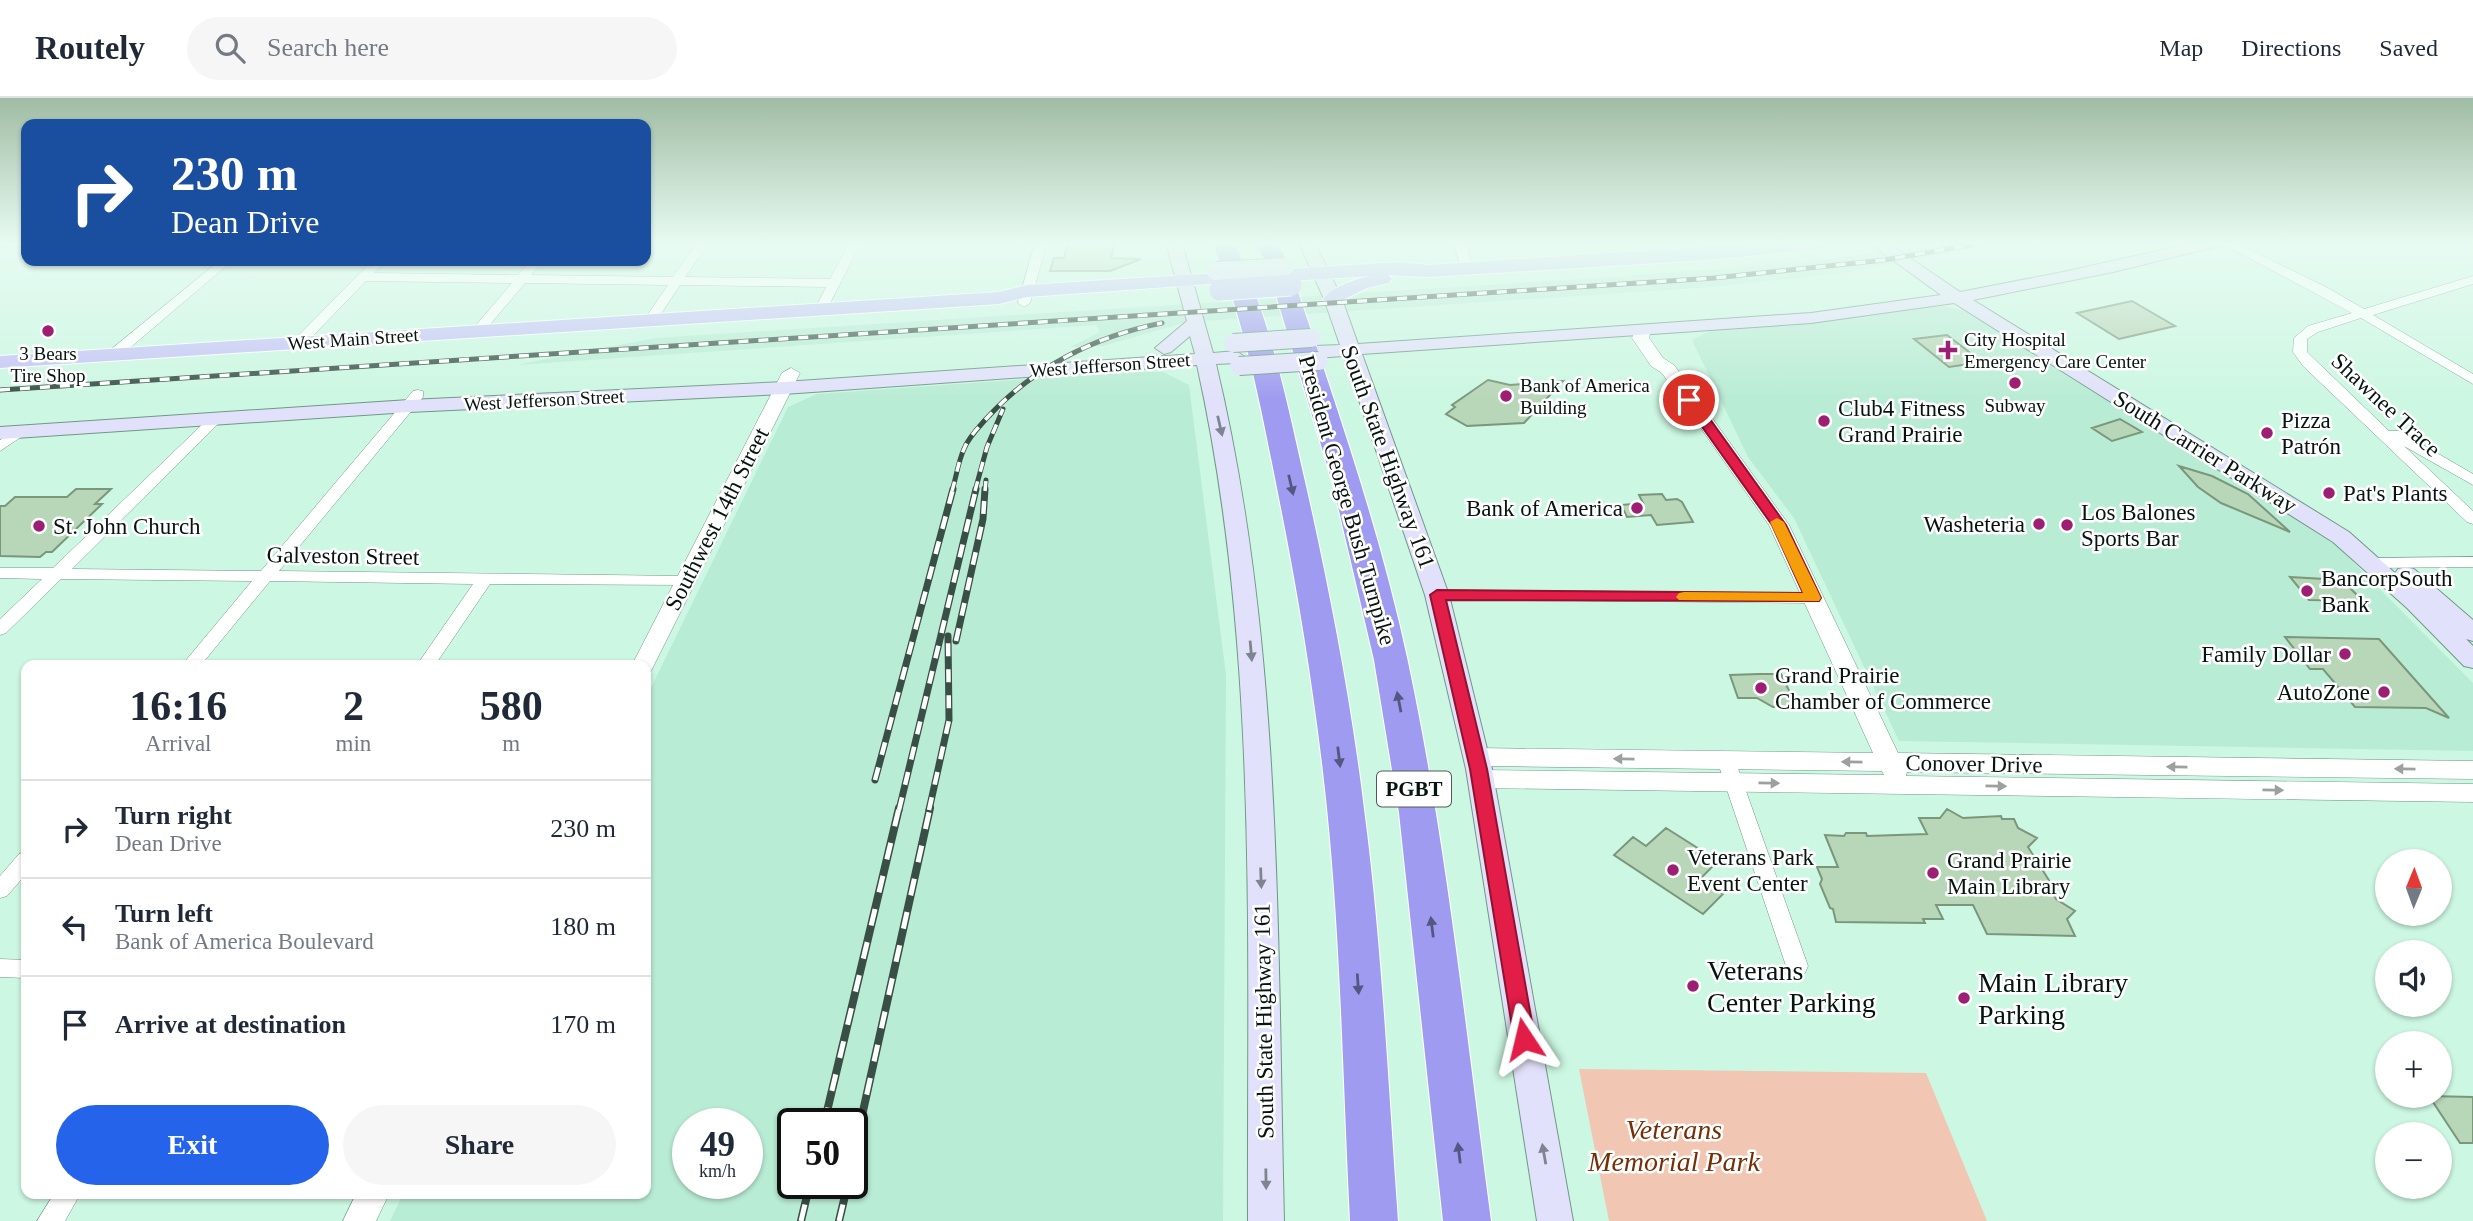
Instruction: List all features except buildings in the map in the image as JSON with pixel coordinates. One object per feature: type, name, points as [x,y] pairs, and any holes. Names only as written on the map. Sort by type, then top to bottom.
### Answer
[{"type":"highway","name":"President George Bush Turnpike","points":[[1243,295],[1266,371],[1326,661],[1346,813],[1374,1221]]},
{"type":"highway","name":"President George Bush Turnpike","points":[[1287,295],[1347,485],[1391,660],[1418,813],[1467,1221]]},
{"type":"main road","name":"West Main Street","points":[[1026,297],[1034,295]]},
{"type":"main road","name":"West Main Street","points":[[0,362],[1040,295]]},
{"type":"main road","name":"South State Highway 161","points":[[1189,295],[1212,388],[1242,558],[1252,673],[1262,884],[1266,1221]]},
{"type":"main road","name":"South State Highway 161","points":[[1329,295],[1437,595],[1478,768],[1555,1221]]},
{"type":"main road","points":[[1354,360],[1875,295]]},
{"type":"main road","points":[[1315,350],[1344,365],[1397,347],[1639,324],[1811,318],[1940,295]]},
{"type":"main road","name":"South Carrier Parkway","points":[[1964,295],[2381,563],[2473,633]]},
{"type":"main road","name":"South Carrier Parkway","points":[[1979,295],[2141,401],[2315,503],[2381,563],[2473,660]]},
{"type":"main road","points":[[1196,323],[1160,355],[1188,370],[1212,388],[1236,356]]},
{"type":"main road","points":[[1315,350],[1354,360],[1371,361],[1397,347]]},
{"type":"main road","name":"West Jefferson Street","points":[[0,422],[787,380],[1203,352],[1236,356],[1315,350]]},
{"type":"main road","name":"West Jefferson Street","points":[[9,432],[215,420],[414,400]]},
{"type":"street","points":[[113,355],[185,295]]},
{"type":"street","points":[[298,343],[345,295]]},
{"type":"street","points":[[477,331],[507,295]]},
{"type":"street","points":[[650,320],[667,295]]},
{"type":"street","points":[[821,309],[828,295]]},
{"type":"street","points":[[2331,295],[2473,380]]},
{"type":"street","points":[[2362,314],[2429,295]]},
{"type":"street","name":"Shawnee Trace","points":[[2362,314],[2313,329],[2301,338],[2300,352],[2308,363],[2473,519]]},
{"type":"street","points":[[1639,324],[1640,338],[1657,362],[1668,369],[1779,525],[1896,774]]},
{"type":"street","name":"Southwest 14th Street","points":[[646,660],[787,380]]},
{"type":"street","points":[[195,660],[414,400]]},
{"type":"street","points":[[2359,411],[2473,480]]},
{"type":"street","points":[[0,629],[215,420]]},
{"type":"street","points":[[0,447],[9,432]]},
{"type":"street","points":[[2381,563],[2473,562]]},
{"type":"street","name":"Galveston Street","points":[[0,573],[685,581]]},
{"type":"street","points":[[429,660],[484,580]]},
{"type":"street","points":[[1437,595],[1813,598]]},
{"type":"street","name":"Conover Drive","points":[[1478,768],[1896,774],[2473,793]]},
{"type":"street","name":"Conover Drive","points":[[1896,774],[2473,770]]},
{"type":"street","points":[[1730,771],[1797,966]]},
{"type":"street","points":[[0,890],[21,866]]},
{"type":"street","points":[[0,968],[21,969]]},
{"type":"street","points":[[50,1221],[65,1199]]},
{"type":"street","points":[[359,1221],[370,1199]]},
{"type":"shaded area","points":[[1323,295],[1585,295],[1187,322],[1103,346],[1070,347],[1100,332],[1096,325],[516,365],[655,338]]},
{"type":"shaded area","points":[[1942,306],[1964,310],[2213,463],[2333,542],[2473,683],[2473,751],[1899,741],[1794,518],[1748,457],[1692,340],[1710,331]]},
{"type":"shaded area","points":[[1130,372],[1163,372],[1189,385],[1226,675],[1223,1221],[390,1221],[401,1199],[651,1199],[651,688],[788,407],[817,394]]},
{"type":"green space","name":"Veterans Memorial Park","points":[[1579,1069],[1926,1073],[1987,1221],[1609,1221]]},
{"type":"railway","points":[[0,390],[1448,295]]},
{"type":"railway","points":[[952,491],[960,459],[968,441],[986,419],[1023,384],[1089,346],[1113,336],[1162,323]]},
{"type":"railway","points":[[975,491],[987,447],[1003,409]]},
{"type":"railway","points":[[985,491],[986,480]]},
{"type":"railway","points":[[875,780],[953,489]]},
{"type":"railway","points":[[899,810],[976,489]]},
{"type":"railway","points":[[956,641],[983,519],[985,489]]},
{"type":"railway","points":[[929,810],[949,720],[948,636]]},
{"type":"railway","points":[[828,1108],[899,808]]},
{"type":"railway","points":[[864,1108],[930,808]]},
{"type":"railway","points":[[801,1221],[806,1199]]},
{"type":"railway","points":[[839,1221],[844,1199]]},
{"type":"slow traffic","points":[[1684,597],[1813,598],[1777,522]]},
{"type":"place","name":"3 Bears Tire Shop","points":[[48,331]]},
{"type":"place","name":"City Hospital Emergency Care Center","points":[[1948,350]]},
{"type":"place","name":"Subway","points":[[2015,383]]},
{"type":"place","name":"Bank of America Building","points":[[1506,396]]},
{"type":"place","name":"Club4 Fitness Grand Prairie","points":[[1824,421]]},
{"type":"place","name":"Pizza Patrón","points":[[2267,433]]},
{"type":"place","name":"Pat's Plants","points":[[2329,493]]},
{"type":"place","name":"Bank of America","points":[[1637,508]]},
{"type":"place","name":"Washeteria","points":[[2039,524]]},
{"type":"place","name":"Los Balones Sports Bar","points":[[2067,525]]},
{"type":"place","name":"St. John Church","points":[[39,526]]},
{"type":"place","name":"BancorpSouth Bank","points":[[2307,591]]},
{"type":"place","name":"Family Dollar","points":[[2345,654]]},
{"type":"place","name":"Grand Prairie Chamber of Commerce","points":[[1761,688]]},
{"type":"place","name":"AutoZone","points":[[2384,692]]},
{"type":"place","name":"Veterans Park Event Center","points":[[1673,870]]},
{"type":"place","name":"Grand Prairie Main Library","points":[[1933,873]]},
{"type":"place","name":"Veterans Center Parking","points":[[1693,986]]},
{"type":"place","name":"Main Library Parking","points":[[1964,998]]},
{"type":"route","points":[[1524,1039],[1479,769],[1437,595],[1813,598],[1779,525],[1689,400]]}]
